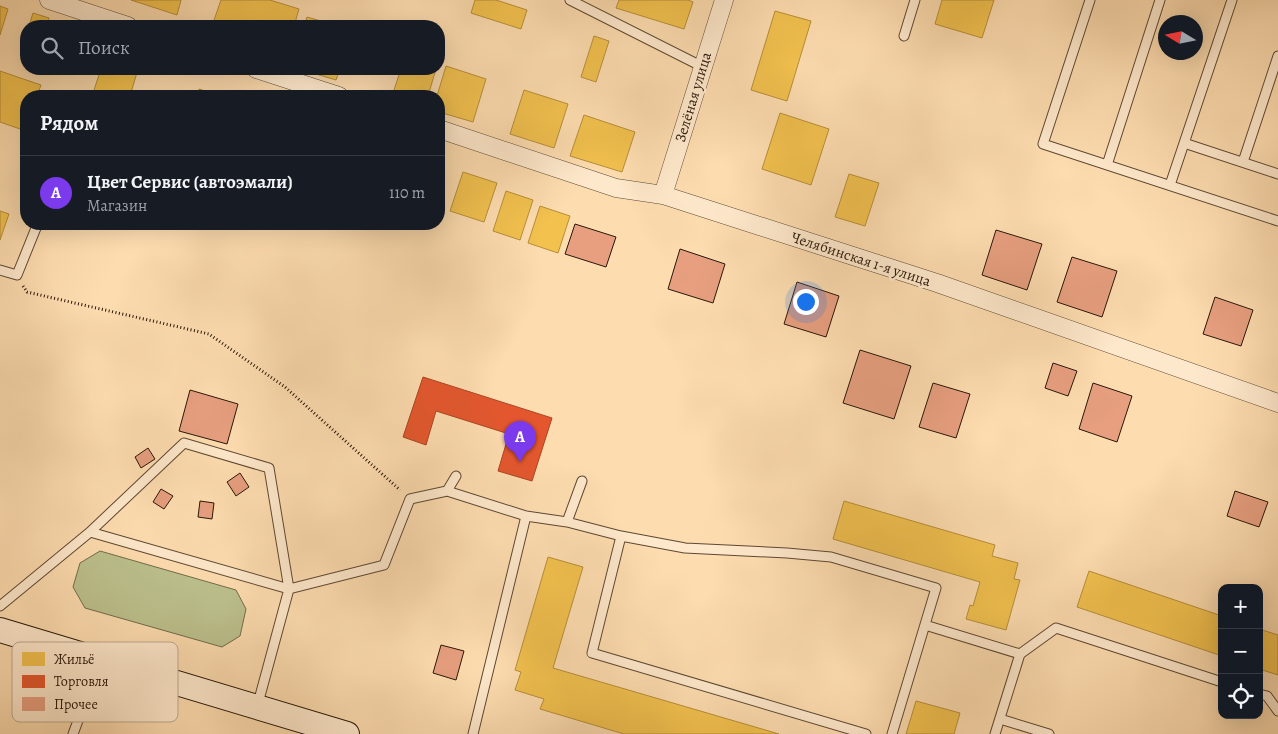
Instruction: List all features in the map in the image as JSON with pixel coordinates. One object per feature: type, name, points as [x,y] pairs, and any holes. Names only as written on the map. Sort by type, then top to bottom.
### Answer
[{"type":"main road","points":[[0,630],[40,642]]},
{"type":"main road","points":[[178,683],[347,734]]},
{"type":"street","points":[[48,0],[110,20]]},
{"type":"street","name":"Зелёная улица","points":[[663,195],[724,0]]},
{"type":"street","points":[[274,75],[321,90]]},
{"type":"street","name":"Челябинская 1-я улица","points":[[445,131],[616,188],[663,195],[937,284],[1278,404]]},
{"type":"lane","points":[[570,0],[703,67]]},
{"type":"lane","points":[[904,36],[915,0]]},
{"type":"lane","points":[[1090,0],[1043,144],[1278,221]]},
{"type":"lane","points":[[1107,165],[1160,0]]},
{"type":"lane","points":[[1170,185],[1232,0]]},
{"type":"lane","points":[[1243,162],[1278,56]]},
{"type":"lane","points":[[1184,143],[1278,174]]},
{"type":"lane","points":[[0,270],[17,275],[35,230]]},
{"type":"lane","points":[[0,606],[90,532],[184,443],[269,468],[289,589],[257,707]]},
{"type":"lane","points":[[447,491],[456,476]]},
{"type":"lane","points":[[567,522],[582,481]]},
{"type":"lane","points":[[90,532],[289,589],[384,565],[410,499],[447,491],[526,516],[567,522],[621,536],[685,548],[831,557],[936,588],[892,734]]},
{"type":"lane","points":[[473,734],[526,516]]},
{"type":"lane","points":[[621,536],[592,653],[866,734]]},
{"type":"lane","points":[[925,625],[1020,654]]},
{"type":"lane","points":[[995,734],[1020,654],[1056,628],[1218,681]]},
{"type":"lane","points":[[1263,695],[1267,696],[1278,711]]},
{"type":"lane","points":[[1000,719],[1049,734]]},
{"type":"lane","points":[[73,734],[78,722]]},
{"type":"path","points":[[17,275],[27,292],[209,334],[285,387],[410,499]]},
{"type":"green space","points":[[100,551],[236,590],[246,609],[240,636],[222,647],[85,608],[73,587],[80,563]]},
{"type":"building: Жильё","points":[[131,0],[181,0],[177,15]]},
{"type":"building: Жильё","points":[[221,0],[270,0],[299,9],[296,20],[214,20]]},
{"type":"building: Жильё","points":[[475,0],[496,0],[527,10],[521,29],[471,13]]},
{"type":"building: Жильё","points":[[619,0],[688,0],[693,2],[684,29],[616,8]]},
{"type":"building: Жильё","points":[[942,0],[994,0],[982,38],[935,24]]},
{"type":"building: Жильё","points":[[0,6],[8,9],[0,35]]},
{"type":"building: Жильё","points":[[775,11],[811,21],[787,101],[751,90]]},
{"type":"building: Жильё","points":[[33,13],[49,18],[48,20],[31,20]]},
{"type":"building: Жильё","points":[[307,17],[317,20],[306,20]]},
{"type":"building: Жильё","points":[[594,36],[609,41],[596,82],[581,77]]},
{"type":"building: Жильё","points":[[446,66],[486,79],[473,122],[445,114],[445,90],[439,90],[443,75],[445,75]]},
{"type":"building: Жильё","points":[[0,71],[41,85],[39,90],[20,90],[20,129],[0,122]]},
{"type":"building: Жильё","points":[[99,75],[136,75],[132,90],[94,90]]},
{"type":"building: Жильё","points":[[319,75],[338,75],[336,80]]},
{"type":"building: Жильё","points":[[399,75],[434,75],[430,90],[394,90]]},
{"type":"building: Жильё","points":[[524,90],[568,104],[554,148],[510,134]]},
{"type":"building: Жильё","points":[[780,113],[829,129],[811,185],[762,169]]},
{"type":"building: Жильё","points":[[584,115],[635,132],[622,172],[570,156]]},
{"type":"building: Жильё","points":[[463,172],[497,183],[484,222],[450,211]]},
{"type":"building: Жильё","points":[[849,174],[879,183],[865,226],[835,217]]},
{"type":"building: Жильё","points":[[506,191],[533,200],[520,240],[493,231]]},
{"type":"building: Жильё","points":[[540,206],[570,216],[558,253],[528,243]]},
{"type":"building: Жильё","points":[[0,211],[9,214],[0,240]]},
{"type":"building: Жильё","points":[[844,501],[995,545],[992,556],[1018,563],[1014,579],[1020,580],[1006,630],[966,619],[970,605],[973,606],[980,582],[833,539]]},
{"type":"building: Жильё","points":[[548,557],[583,567],[553,668],[779,734],[624,734],[540,709],[544,699],[515,690],[521,672],[515,670]]},
{"type":"building: Жильё","points":[[1089,571],[1218,615],[1218,655],[1077,607]]},
{"type":"building: Жильё","points":[[1263,630],[1278,635],[1278,675],[1263,670]]},
{"type":"building: Жильё","points":[[916,701],[960,713],[954,734],[906,734]]},
{"type":"building: Торговля","points":[[423,377],[552,418],[532,481],[498,471],[509,434],[436,411],[426,445],[403,437]]},
{"type":"building: Прочее","points":[[575,224],[616,237],[606,267],[565,254]]},
{"type":"building: Прочее","points":[[996,230],[1042,244],[1027,290],[982,275]]},
{"type":"building: Прочее","points":[[680,249],[725,264],[713,303],[668,289]]},
{"type":"building: Прочее","points":[[1072,257],[1117,271],[1102,317],[1057,302]]},
{"type":"building: Прочее","points":[[797,282],[839,296],[826,337],[784,324]]},
{"type":"building: Прочее","points":[[1215,297],[1253,310],[1241,346],[1203,334]]},
{"type":"building: Прочее","points":[[860,350],[911,366],[894,419],[843,403]]},
{"type":"building: Прочее","points":[[1053,363],[1077,371],[1068,396],[1045,388]]},
{"type":"building: Прочее","points":[[933,383],[970,394],[956,438],[919,427]]},
{"type":"building: Прочее","points":[[1093,383],[1132,396],[1117,442],[1079,429]]},
{"type":"building: Прочее","points":[[190,390],[238,404],[227,444],[179,431]]},
{"type":"building: Прочее","points":[[148,448],[155,459],[141,468],[135,457]]},
{"type":"building: Прочее","points":[[240,473],[249,487],[236,496],[227,482]]},
{"type":"building: Прочее","points":[[161,489],[173,496],[164,509],[153,502]]},
{"type":"building: Прочее","points":[[1235,491],[1268,502],[1259,527],[1227,516]]},
{"type":"building: Прочее","points":[[200,501],[214,503],[212,519],[198,517]]},
{"type":"building: Прочее","points":[[441,645],[464,651],[456,680],[433,673]]},
{"type":"place","name":"Цвет Сервис (автоэмали)","points":[[520,462]]}]
